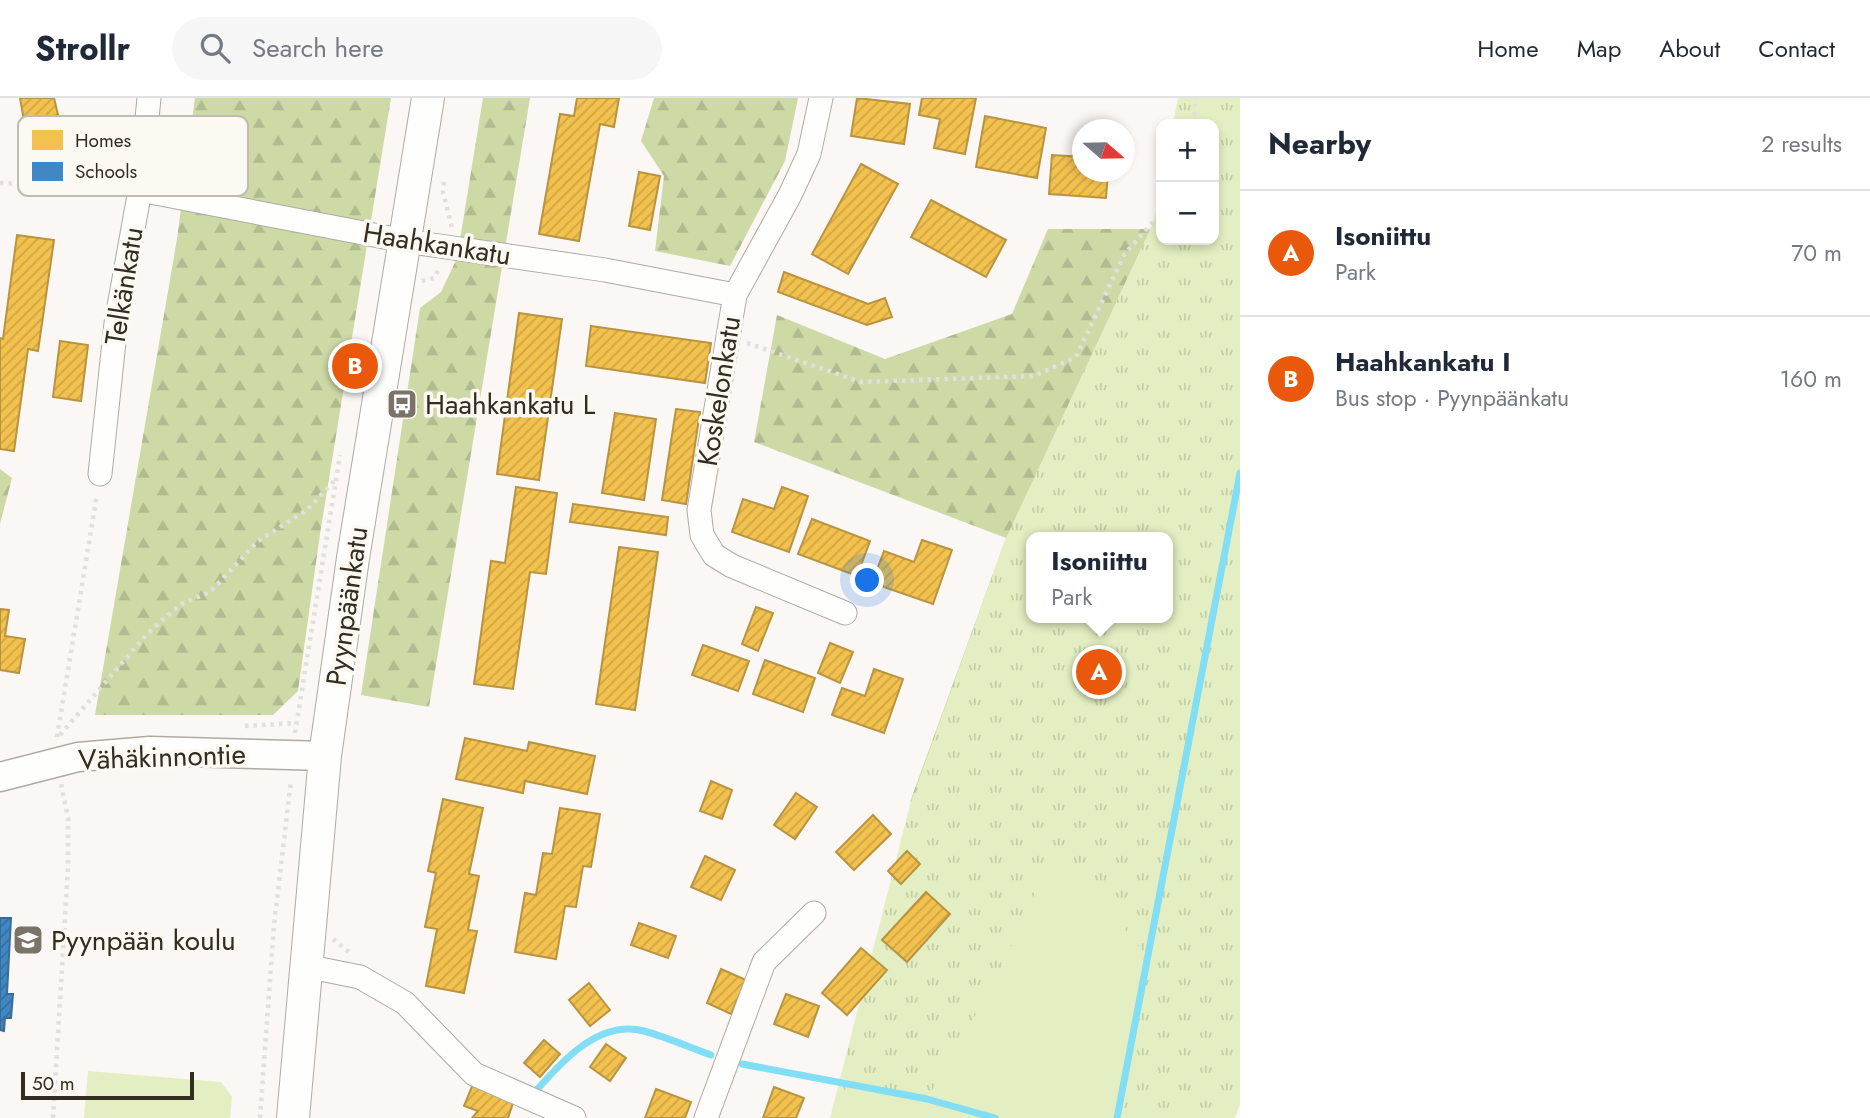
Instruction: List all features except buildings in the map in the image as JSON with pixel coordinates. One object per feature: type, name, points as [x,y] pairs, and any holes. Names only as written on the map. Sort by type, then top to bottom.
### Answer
[{"type":"main road","name":"Pyynpäänkatu","points":[[293,1118],[325,756],[353,558],[428,98]]},
{"type":"street","name":"Telkänkatu","points":[[147,116],[149,98]]},
{"type":"street","name":"Koskelonkatu","points":[[821,98],[808,154],[790,195],[735,295],[726,336],[699,510],[702,535],[714,555],[732,566],[845,612]]},
{"type":"street","name":"Telkänkatu","points":[[100,474],[116,323],[139,196]]},
{"type":"street","name":"Haahkankatu","points":[[171,196],[405,241],[605,270],[735,295]]},
{"type":"street","name":"Vähäkinnontie","points":[[0,777],[57,750],[325,756]]},
{"type":"street","points":[[706,1118],[764,962],[814,913]]},
{"type":"street","points":[[305,966],[360,977],[405,1003],[474,1074],[574,1118]]},
{"type":"path","points":[[1194,119],[1196,98]]},
{"type":"path","points":[[0,183],[18,184]]},
{"type":"path","points":[[726,336],[861,382],[1034,376],[1076,357],[1124,255],[1156,219]]},
{"type":"path","points":[[53,1118],[60,1052],[68,831],[57,750],[100,474]]},
{"type":"path","points":[[57,750],[147,634],[181,604],[210,592],[258,541],[307,510],[336,480]]},
{"type":"green space","points":[[195,98],[391,98],[320,534],[298,691],[273,715],[95,715],[182,196],[248,196],[248,116],[193,116]]},
{"type":"green space","points":[[483,98],[530,98],[429,707],[361,695],[420,308],[441,292],[457,258]]},
{"type":"green space","points":[[654,98],[798,98],[785,161],[730,266],[655,251],[664,176],[641,141]]},
{"type":"green space","points":[[1178,98],[1240,98],[1240,1104],[1235,1118],[830,1118],[910,805],[1006,538],[1154,221],[1156,210],[1156,245],[1219,245],[1219,119],[1174,119]]},
{"type":"green space","points":[[1240,98],[1157,851],[910,802],[1006,538],[754,442],[777,315],[885,359],[1012,314],[1048,229],[1156,229],[1156,245],[1219,245],[1219,119]]},
{"type":"green space","points":[[0,469],[12,478],[0,524]]},
{"type":"green space","points":[[1051,857],[1102,900],[1149,960],[1117,1118],[837,1118],[847,1084],[927,1099],[999,974]]},
{"type":"green space","points":[[88,1071],[221,1082],[232,1097],[230,1118],[84,1118]]},
{"type":"waterway","points":[[1117,1118],[1240,473]]},
{"type":"waterway","points":[[535,1092],[569,1056],[597,1037],[612,1031],[644,1031],[711,1055]]},
{"type":"waterway","points":[[742,1064],[927,1099],[995,1118]]},
{"type":"place","name":"Haahkankatu I","points":[[355,366]]},
{"type":"place","name":"Haahkankatu L","points":[[402,404]]},
{"type":"place","name":"Isoniittu","points":[[1099,672]]},
{"type":"place","name":"Pyynpään koulu","points":[[28,940]]}]
